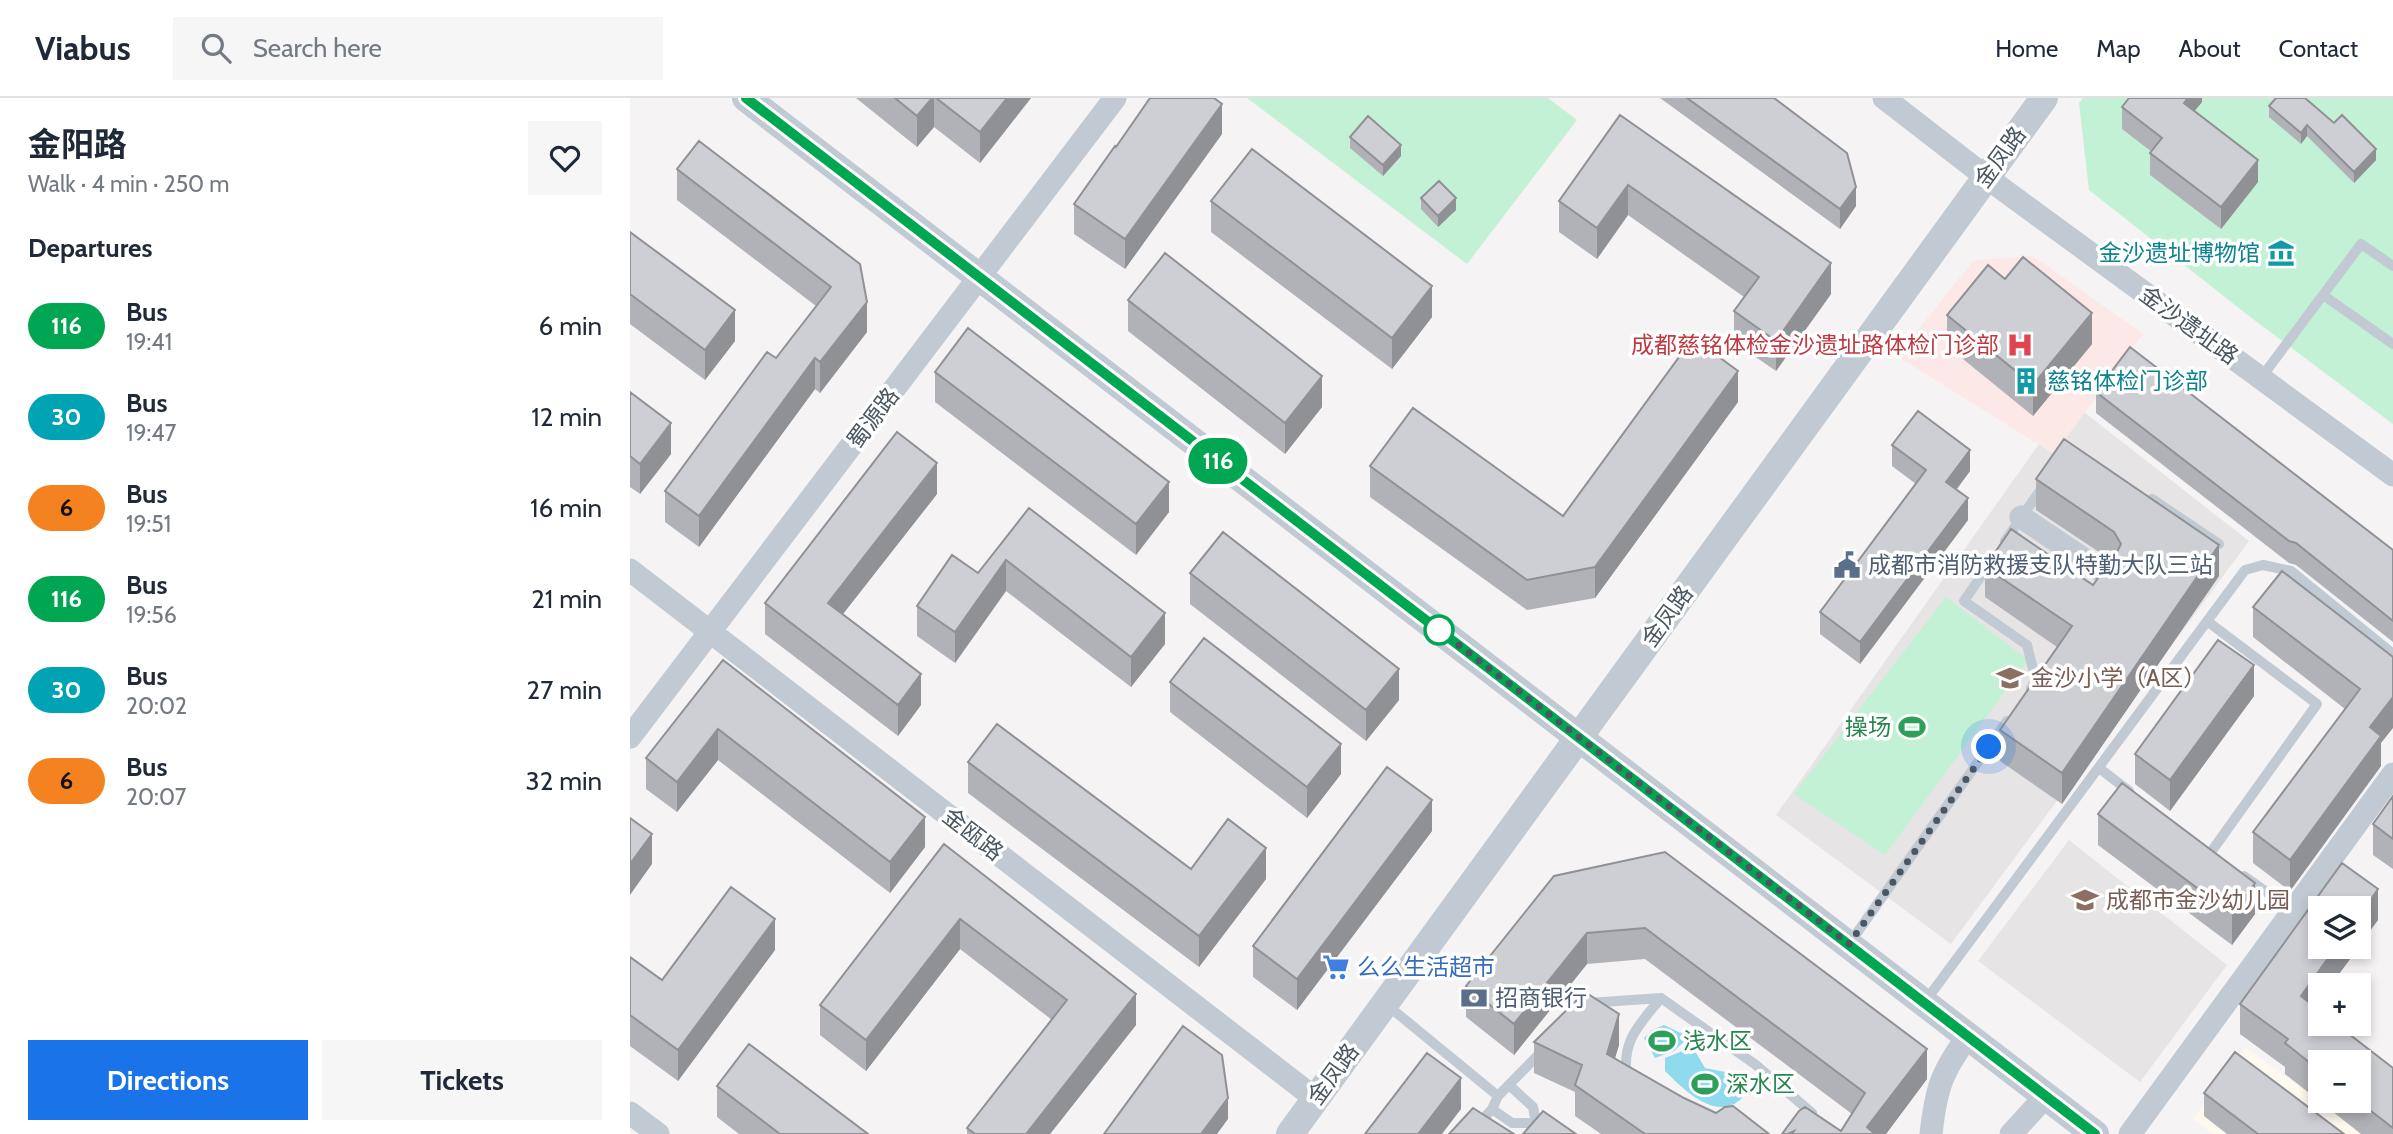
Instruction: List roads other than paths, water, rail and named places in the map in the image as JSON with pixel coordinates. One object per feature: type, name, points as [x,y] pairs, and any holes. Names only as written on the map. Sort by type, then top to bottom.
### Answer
[{"type":"street","points":[[746,98],[2095,1134]]},
{"type":"street","name":"蜀源路","points":[[630,737],[1115,98]]},
{"type":"street","name":"金沙遗址路","points":[[1884,98],[1986,177],[2393,475]]},
{"type":"street","name":"金凤路","points":[[1290,1134],[2044,98]]},
{"type":"street","points":[[2021,517],[2106,574]]},
{"type":"street","name":"金瓯路","points":[[630,570],[1316,1099]]},
{"type":"street","points":[[2130,1134],[2393,774]]},
{"type":"street","points":[[1931,1134],[1933,1107],[1943,1073],[1968,1036]]},
{"type":"street","points":[[2011,1134],[2046,1096]]},
{"type":"street","points":[[630,1113],[658,1134]]},
{"type":"lane","points":[[2261,378],[2361,244],[2393,266]]},
{"type":"lane","points":[[2323,295],[2393,344]]},
{"type":"lane","points":[[2021,703],[2036,681],[2027,645],[1964,601],[2050,476]]},
{"type":"lane","points":[[2139,491],[2219,544]]},
{"type":"lane","points":[[1924,1003],[2245,570],[2263,565],[2291,571],[2393,654]]},
{"type":"lane","points":[[2207,621],[2317,705],[2220,859]]},
{"type":"lane","points":[[1849,944],[2013,714]]},
{"type":"lane","points":[[2099,768],[2140,799]]},
{"type":"lane","points":[[2201,845],[2292,911]]},
{"type":"lane","points":[[1579,1013],[1588,1003],[1661,998],[1756,1065],[1812,1113],[1798,1134]]},
{"type":"lane","points":[[1629,1086],[1624,1058],[1636,1029],[1661,998]]},
{"type":"lane","points":[[1385,1003],[1498,1097]]},
{"type":"lane","points":[[1470,1134],[1492,1109],[1498,1097],[1553,1040]]},
{"type":"lane","points":[[1509,1085],[1533,1107],[1536,1123],[1548,1134]]},
{"type":"lane","points":[[1492,1109],[1512,1123],[1536,1123]]},
{"type":"water","points":[[1664,1025],[1689,1037],[1674,1051],[1655,1058],[1644,1038],[1652,1030]]},
{"type":"water","points":[[1689,1041],[1705,1068],[1730,1073],[1742,1083],[1743,1097],[1723,1107],[1712,1106],[1691,1095],[1665,1071],[1665,1058],[1680,1052]]},
{"type":"place","name":"金沙遗址博物馆","points":[[2281,253]]},
{"type":"place","name":"成都慈铭体检金沙遗址路体检门诊部","points":[[2020,345]]},
{"type":"place","name":"慈铭体检门诊部","points":[[2026,381]]},
{"type":"place","name":"成都市消防救援支队特勤大队三站","points":[[1847,565]]},
{"type":"place","name":"金沙小学（A区）","points":[[2010,678]]},
{"type":"place","name":"操场","points":[[1912,727]]},
{"type":"place","name":"成都市金沙幼儿园","points":[[2085,900]]},
{"type":"place","name":"么么生活超市","points":[[1336,967]]},
{"type":"place","name":"招商银行","points":[[1474,998]]},
{"type":"place","name":"浅水区","points":[[1662,1041]]},
{"type":"place","name":"深水区","points":[[1705,1084]]}]
